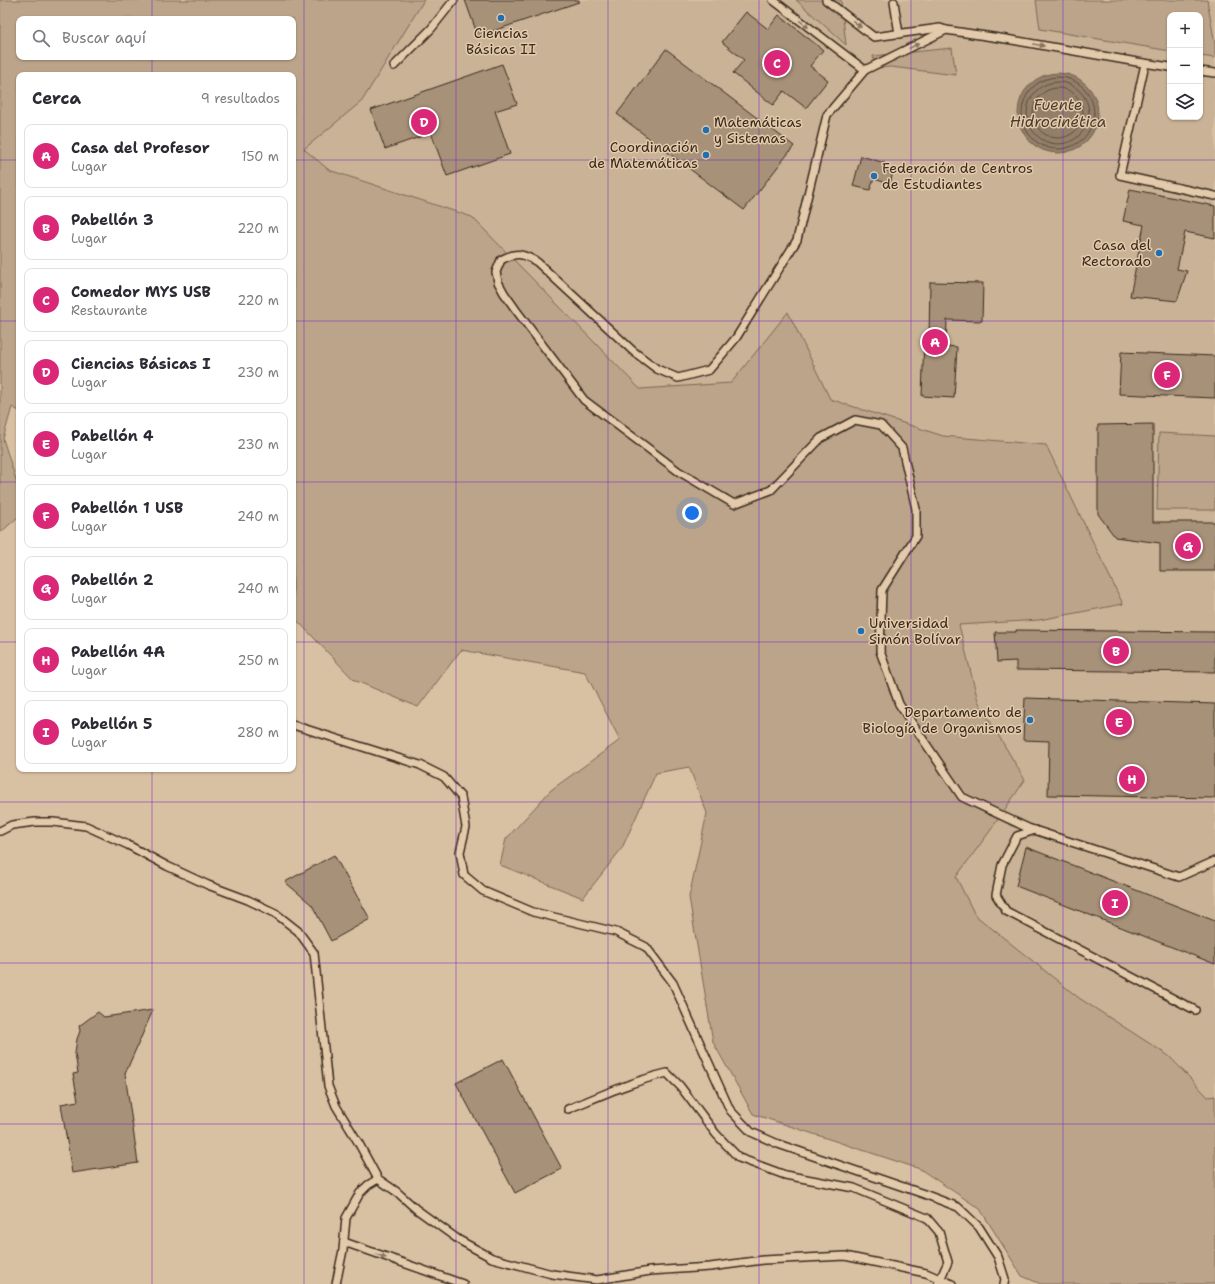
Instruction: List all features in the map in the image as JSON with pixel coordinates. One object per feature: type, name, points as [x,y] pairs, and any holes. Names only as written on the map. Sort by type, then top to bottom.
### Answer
[{"type":"lane","points":[[394,66],[431,29],[454,0]]},
{"type":"lane","points":[[773,0],[865,70]]},
{"type":"lane","points":[[826,0],[874,38],[940,28],[1167,67]]},
{"type":"lane","points":[[894,2],[899,34]]},
{"type":"lane","points":[[946,30],[865,70],[827,115],[797,240],[736,338],[709,370],[678,378],[657,369],[633,351],[537,262],[525,255],[511,255],[501,260],[496,272],[498,282],[516,310],[584,400],[678,471],[734,504],[771,490],[821,438],[855,420],[881,425],[902,448],[916,509],[916,536],[882,590],[880,652],[899,704],[962,797],[1036,830],[1179,877],[1215,861]]},
{"type":"lane","points":[[1145,64],[1120,175],[1215,196]]},
{"type":"lane","points":[[1203,71],[1215,73]]},
{"type":"lane","points":[[296,726],[420,765],[444,777],[461,797],[466,828],[460,852],[464,875],[483,891],[533,912],[616,932],[646,947],[673,983],[730,1110],[751,1132],[778,1144],[958,1207],[979,1227],[998,1257],[1005,1278],[1004,1284]]},
{"type":"lane","points":[[0,831],[12,825],[35,822],[53,822],[86,826],[208,885],[248,900],[275,913],[298,931],[314,953],[328,1086],[336,1106],[378,1179],[459,1240],[492,1258],[552,1274],[597,1280],[650,1271],[710,1267],[763,1260],[845,1256],[926,1273],[940,1282],[952,1284]]},
{"type":"lane","points":[[1036,830],[1017,836],[1002,865],[996,895],[1006,911],[1195,1010]]},
{"type":"lane","points":[[568,1109],[652,1076],[667,1073],[680,1086],[716,1134],[739,1158],[785,1175],[854,1188],[927,1218],[939,1232],[948,1262],[940,1282]]},
{"type":"lane","points":[[336,1284],[344,1242],[346,1218],[360,1193],[368,1185],[378,1179]]},
{"type":"lane","points":[[344,1242],[463,1284]]},
{"type":"shaded area","name":"Universidad Simón Bolívar","points":[[0,0],[1215,0],[1215,1256],[788,766],[322,526],[296,122],[296,72],[18,72]]},
{"type":"shaded area","points":[[0,0],[424,0],[362,101],[304,149],[329,170],[472,217],[640,389],[731,383],[788,312],[830,399],[943,436],[1046,445],[1123,604],[1039,620],[959,625],[978,701],[1025,780],[956,877],[975,915],[1079,998],[1169,1056],[1208,1097],[1215,1096],[1215,1284],[1041,1284],[1022,1276],[980,1209],[920,1169],[753,1114],[713,1042],[689,897],[707,813],[689,767],[656,773],[622,848],[583,898],[500,865],[506,839],[551,790],[620,740],[585,672],[461,650],[418,707],[354,680],[296,619],[296,72],[16,72],[16,409],[12,407],[3,439],[16,480],[16,519],[0,533]]},
{"type":"shaded area","points":[[796,0],[841,0],[846,45]]},
{"type":"shaded area","points":[[1036,0],[1207,0],[1215,44],[1215,58],[1203,56],[1203,12],[1167,12],[1167,50],[1040,29]]},
{"type":"shaded area","points":[[952,48],[956,75],[891,67],[875,68],[873,56]]},
{"type":"shaded area","points":[[1159,433],[1215,436],[1215,510],[1157,510]]},
{"type":"water","name":"Fuente Hidrocinética","points":[[1058,73],[1073,76],[1086,85],[1095,98],[1098,113],[1095,128],[1086,141],[1073,150],[1058,153],[1043,150],[1030,141],[1021,128],[1018,113],[1021,98],[1030,85],[1043,76]]},
{"type":"building","name":"Ciencias Básicas II","points":[[465,0],[579,0],[579,2],[478,36]]},
{"type":"building","points":[[746,12],[768,29],[779,15],[823,50],[810,66],[828,80],[806,108],[784,91],[773,105],[733,73],[744,60],[722,42]]},
{"type":"building","name":"Matemáticas y Sistemas","points":[[666,49],[794,146],[744,210],[617,114]]},
{"type":"building","points":[[502,64],[517,104],[495,111],[510,154],[447,176],[431,133],[385,149],[371,110]]},
{"type":"building","name":"Federación de Centros de Estudiantes","points":[[861,156],[885,163],[883,170],[893,172],[890,184],[874,179],[870,190],[853,186]]},
{"type":"building","name":"Casa del Rectorado","points":[[1130,189],[1215,206],[1215,238],[1185,232],[1177,269],[1187,271],[1177,301],[1130,296],[1144,225],[1123,221]]},
{"type":"building","points":[[930,282],[983,283],[982,321],[947,320],[946,346],[957,347],[954,398],[922,396],[924,338],[929,338]]},
{"type":"building","points":[[1121,352],[1215,356],[1215,398],[1119,394]]},
{"type":"building","points":[[1153,424],[1153,522],[1215,522],[1215,571],[1160,571],[1160,543],[1115,537],[1098,514],[1098,425]]},
{"type":"building","points":[[1016,630],[1215,632],[1215,672],[1016,670],[1016,661],[997,662],[995,632],[1016,632]]},
{"type":"building","points":[[1025,698],[1215,704],[1215,798],[1048,795],[1049,741],[1023,740]]},
{"type":"building","points":[[1026,847],[1215,921],[1215,964],[1016,886]]},
{"type":"building","points":[[334,855],[370,919],[331,941],[312,905],[285,882]]},
{"type":"building","points":[[153,1010],[125,1074],[138,1163],[72,1173],[61,1104],[78,1101],[73,1074],[78,1073],[75,1053],[80,1031],[79,1026],[98,1012],[104,1017]]},
{"type":"building","points":[[503,1059],[562,1169],[515,1193],[456,1083]]},
{"type":"place","name":"Ciencias Básicas II","points":[[501,18]]},
{"type":"place","name":"Comedor MYS USB","points":[[777,63]]},
{"type":"place","name":"Ciencias Básicas I","points":[[424,122]]},
{"type":"place","name":"Matemáticas y Sistemas","points":[[706,130]]},
{"type":"place","name":"Coordinación de Matemáticas","points":[[706,155]]},
{"type":"place","name":"Federación de Centros de Estudiantes","points":[[874,176]]},
{"type":"place","name":"Casa del Rectorado","points":[[1159,253]]},
{"type":"place","name":"Casa del Profesor","points":[[935,342]]},
{"type":"place","name":"Pabellón 1 USB","points":[[1167,375]]},
{"type":"place","name":"Pabellón 2","points":[[1188,546]]},
{"type":"place","name":"Universidad Simón Bolívar","points":[[861,631]]},
{"type":"place","name":"Pabellón 3","points":[[1116,651]]},
{"type":"place","name":"Departamento de Biología de Organismos","points":[[1030,720]]},
{"type":"place","name":"Pabellón 4","points":[[1119,722]]},
{"type":"place","name":"Pabellón 4A","points":[[1132,779]]},
{"type":"place","name":"Pabellón 5","points":[[1115,903]]}]
